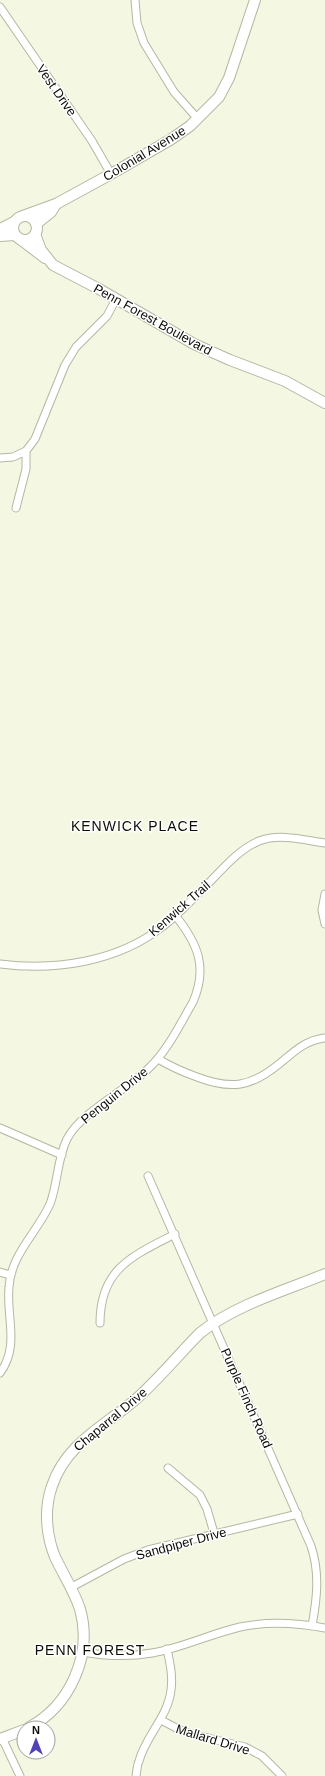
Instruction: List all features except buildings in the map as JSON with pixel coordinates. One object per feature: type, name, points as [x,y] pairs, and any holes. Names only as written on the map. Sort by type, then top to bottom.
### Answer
[{"type":"street","points":[[135,0],[137,23],[144,43],[174,92],[197,118]]},
{"type":"street","name":"Colonial Avenue","points":[[0,229],[14,222],[18,218],[56,204],[170,140],[190,126],[215,102],[229,78],[255,0]]},
{"type":"street","name":"Vest Drive","points":[[0,6],[92,141],[111,174]]},
{"type":"street","name":"Colonial Avenue","points":[[0,236],[30,239],[56,204]]},
{"type":"street","points":[[23,216],[31,218],[36,229]]},
{"type":"street","points":[[14,222],[12,229],[17,237]]},
{"type":"street","name":"Penn Forest Boulevard","points":[[36,229],[41,250],[48,260]]},
{"type":"street","name":"Penn Forest Boulevard","points":[[17,237],[53,265],[194,344],[230,360],[285,380],[325,403]]},
{"type":"street","points":[[0,458],[13,457],[26,451],[35,439],[70,356],[83,339],[107,316],[116,299]]},
{"type":"street","points":[[16,508],[26,469],[26,451]]},
{"type":"street","name":"Kenwick Trail","points":[[0,964],[35,966],[104,958],[134,945],[162,927],[237,856],[252,844],[268,838],[281,837],[325,843]]},
{"type":"street","points":[[325,894],[322,910],[325,924]]},
{"type":"street","name":"Penguin Drive","points":[[0,1373],[7,1360],[12,1343],[8,1290],[10,1275],[18,1255],[49,1204],[68,1138],[78,1124],[148,1069],[158,1059],[193,1002],[200,983],[200,963],[194,943],[175,915]]},
{"type":"street","points":[[158,1059],[170,1066],[213,1083],[238,1085],[247,1083],[262,1076],[298,1047],[307,1042],[324,1038]]},
{"type":"street","points":[[0,1128],[62,1155]]},
{"type":"street","name":"Purple Finch Road","points":[[148,1176],[214,1322],[314,1553],[318,1575],[312,1626]]},
{"type":"street","points":[[100,1323],[104,1293],[107,1284],[115,1272],[137,1255],[175,1234]]},
{"type":"street","points":[[0,1272],[10,1275]]},
{"type":"street","name":"Chaparral Drive","points":[[39,1720],[52,1711],[67,1692],[78,1668],[82,1652],[80,1610],[53,1550],[47,1519],[49,1495],[62,1464],[77,1445],[90,1433],[135,1400],[200,1333],[214,1322],[235,1311],[325,1274]]},
{"type":"street","points":[[168,1468],[200,1495],[207,1509],[214,1533]]},
{"type":"street","name":"Sandpiper Drive","points":[[70,1588],[124,1559],[148,1550],[298,1514]]},
{"type":"street","points":[[82,1652],[116,1656],[136,1655],[168,1649],[240,1627],[273,1624],[325,1628]]},
{"type":"street","points":[[136,1776],[143,1750],[161,1720],[171,1690],[172,1681],[168,1649]]},
{"type":"street","name":"Mallard Drive","points":[[161,1720],[180,1730],[192,1734],[232,1743],[249,1749],[262,1756],[282,1776]]},
{"type":"street","points":[[16,1733],[1,1739],[20,1776]]},
{"type":"district","name":"KENWICK PLACE","points":[[135,826]]},
{"type":"district","name":"PENN FOREST","points":[[90,1650]]}]
